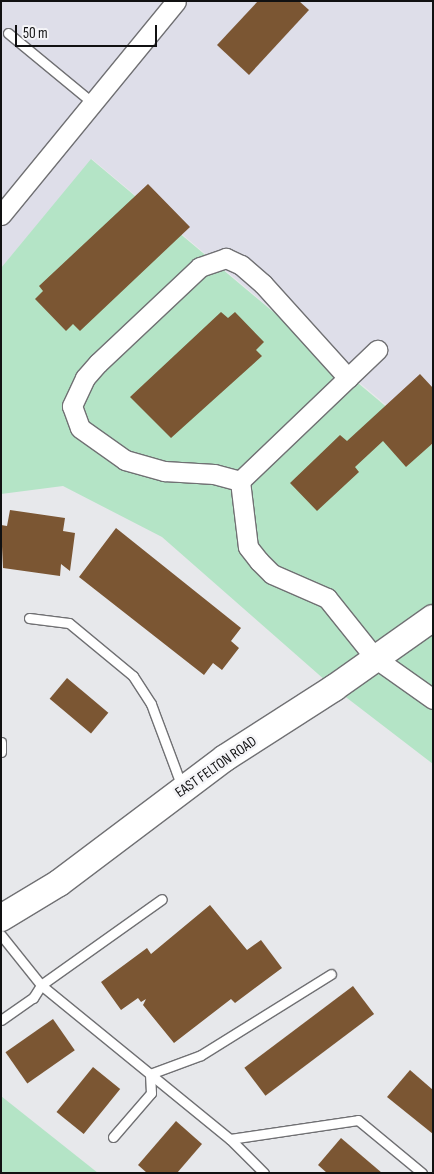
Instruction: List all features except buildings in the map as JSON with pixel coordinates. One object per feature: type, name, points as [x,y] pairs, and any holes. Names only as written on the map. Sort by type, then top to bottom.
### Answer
[{"type":"street","points":[[1,215],[176,1]]},
{"type":"street","points":[[240,481],[214,474],[164,471],[125,460],[73,419],[72,406],[85,378],[200,266],[226,258],[241,265],[263,284],[348,378]]},
{"type":"street","points":[[240,481],[377,350]]},
{"type":"street","points":[[240,481],[248,547],[272,574],[327,598],[375,658],[433,699]]},
{"type":"street","name":"EAST FELTON ROAD","points":[[1,918],[59,883],[183,790],[433,618]]},
{"type":"lane","points":[[8,33],[93,103]]},
{"type":"lane","points":[[29,618],[68,623],[133,676],[151,704],[183,790]]},
{"type":"lane","points":[[1,742],[1,752]]},
{"type":"lane","points":[[1,1020],[33,998],[41,985],[162,899]]},
{"type":"lane","points":[[1,935],[41,985],[230,1139],[264,1173]]},
{"type":"lane","points":[[150,1074],[201,1055],[331,974]]},
{"type":"lane","points":[[113,1137],[151,1094],[150,1074]]},
{"type":"lane","points":[[230,1139],[358,1120],[422,1173]]},
{"type":"shaded area","points":[[1,1],[433,1],[433,444],[92,159],[1,268]]},
{"type":"green space","points":[[91,159],[433,446],[433,764],[334,688],[162,537],[63,486],[1,494],[1,268]]},
{"type":"green space","points":[[1,1096],[98,1173],[1,1173]]}]
